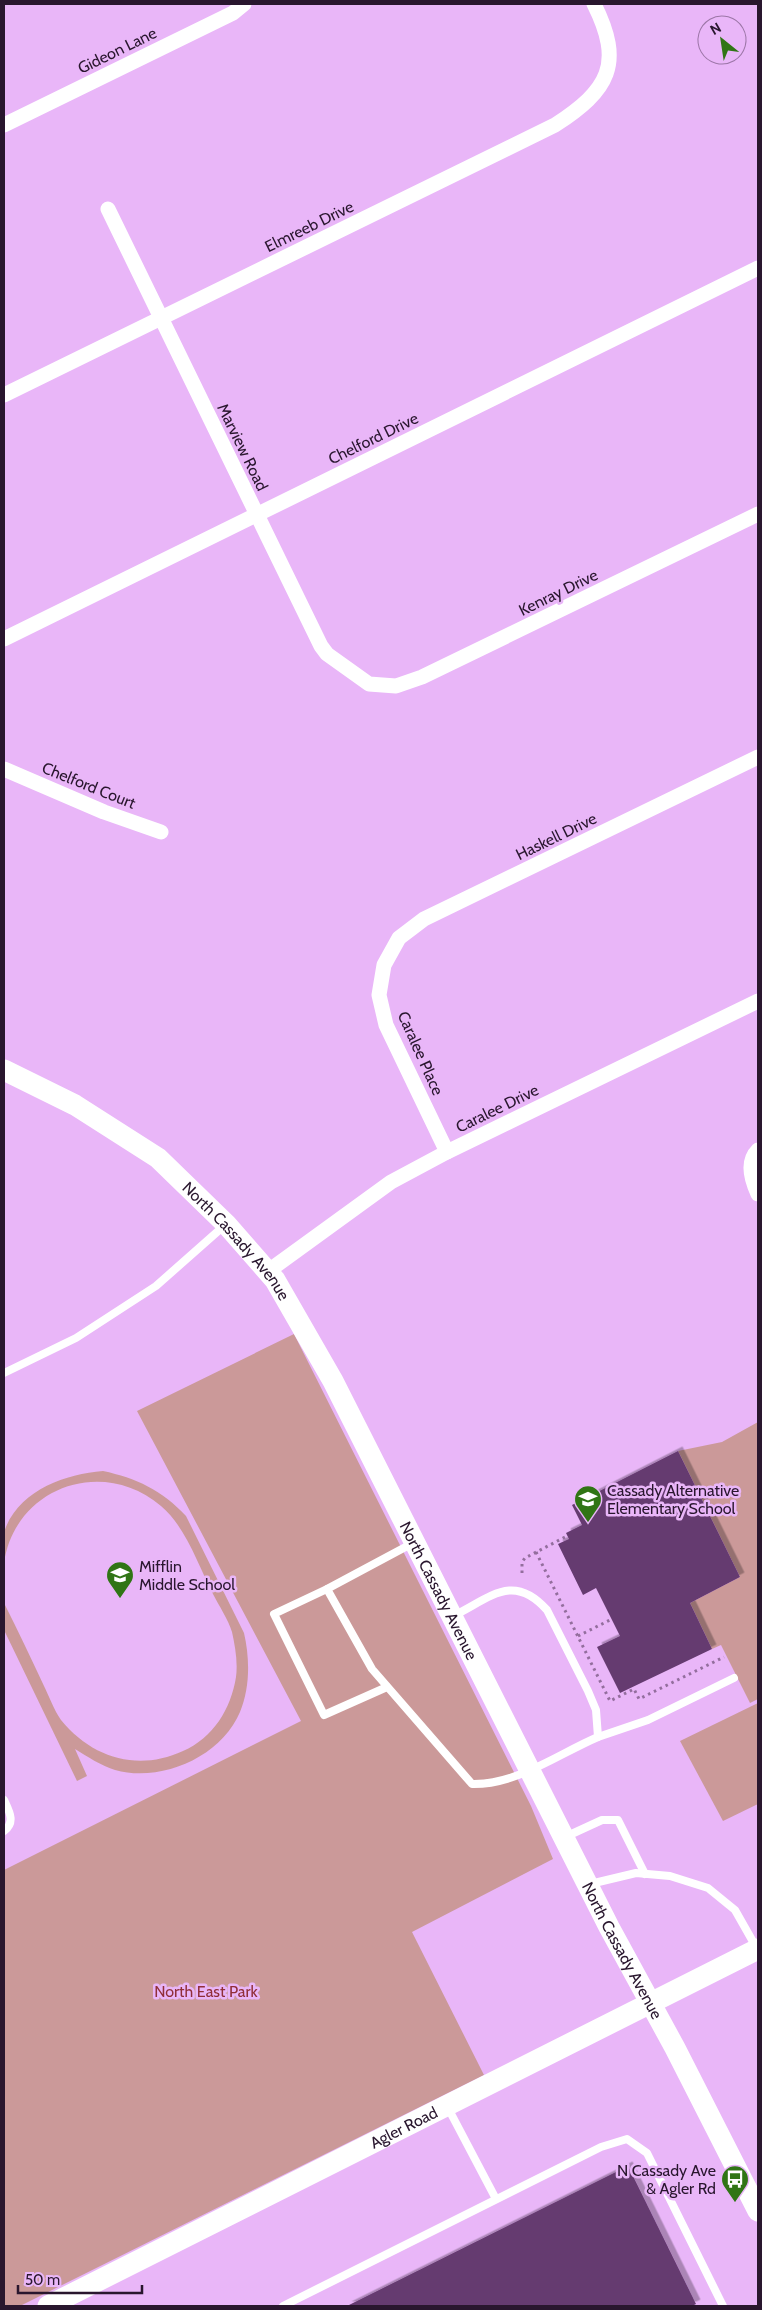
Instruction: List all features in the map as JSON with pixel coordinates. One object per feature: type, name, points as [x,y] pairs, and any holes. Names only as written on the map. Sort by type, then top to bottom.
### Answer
[{"type":"main road","name":"North Cassady Avenue","points":[[4,1070],[75,1105],[158,1158],[226,1224],[275,1280],[334,1380],[588,1885],[758,2211]]},
{"type":"main road","name":"Agler Road","points":[[48,2306],[758,1949]]},
{"type":"street","name":"Gideon Lane","points":[[4,124],[233,13],[244,4]]},
{"type":"street","name":"Elmreeb Drive","points":[[4,395],[555,124],[583,106],[604,80],[610,65],[610,50],[602,20],[594,4]]},
{"type":"street","name":"Marview Road","points":[[108,209],[321,646],[327,654],[369,684]]},
{"type":"street","name":"Chelford Drive","points":[[4,639],[758,268]]},
{"type":"street","name":"Kenray Drive","points":[[369,684],[396,686],[422,678],[758,514]]},
{"type":"street","name":"Haskell Drive","points":[[384,965],[399,938],[424,919],[758,757]]},
{"type":"street","name":"Chelford Court","points":[[4,769],[104,812],[161,832]]},
{"type":"street","name":"Caralee Place","points":[[384,965],[379,995],[386,1025],[447,1152]]},
{"type":"street","name":"Caralee Drive","points":[[267,1272],[390,1182],[447,1152],[758,1001]]},
{"type":"street","points":[[755,1153],[750,1170],[758,1194]]},
{"type":"lane","points":[[4,1373],[76,1338],[156,1286],[226,1224]]},
{"type":"lane","points":[[387,1687],[324,1715],[274,1614],[328,1589],[415,1542]]},
{"type":"lane","points":[[328,1589],[372,1670],[472,1784],[491,1784],[531,1769],[598,1737],[648,1720],[734,1678]]},
{"type":"lane","points":[[453,1616],[505,1590],[517,1589],[538,1600],[547,1610],[588,1691],[596,1710],[598,1737]]},
{"type":"lane","points":[[4,1800],[11,1815],[10,1823],[4,1830]]},
{"type":"lane","points":[[565,1837],[602,1820],[618,1820],[645,1874]]},
{"type":"lane","points":[[588,1885],[636,1873],[670,1876],[708,1888],[735,1910],[758,1949]]},
{"type":"lane","points":[[447,2106],[496,2199]]},
{"type":"lane","points":[[283,2306],[601,2147],[627,2138],[647,2153],[723,2306]]},
{"type":"path","points":[[522,1573],[522,1562],[536,1552],[567,1536]]},
{"type":"path","points":[[536,1552],[610,1701],[634,1690],[639,1699],[724,1657]]},
{"type":"path","points":[[578,1636],[612,1619]]},
{"type":"green space","name":"North East Park","points":[[294,1334],[531,1806],[553,1859],[412,1932],[484,2075],[20,2306],[4,2306],[4,1870],[301,1721],[137,1411]]},
{"type":"green space","points":[[758,1422],[758,1699],[750,1703],[721,1645],[712,1649],[690,1603],[740,1577],[678,1451],[722,1442]]},
{"type":"green space","points":[[103,1471],[127,1477],[148,1486],[168,1499],[186,1516],[244,1633],[248,1673],[246,1693],[240,1712],[231,1728],[219,1742],[204,1754],[188,1763],[170,1769],[151,1773],[115,1770],[75,1749],[87,1776],[77,1781],[4,1630],[4,1603],[58,1716],[73,1733],[87,1744],[117,1758],[149,1760],[183,1751],[203,1738],[219,1721],[230,1700],[236,1677],[236,1654],[228,1622],[191,1547],[178,1525],[161,1506],[138,1491],[114,1483],[89,1482],[65,1487],[43,1498],[25,1515],[12,1537],[4,1563],[3,1535],[11,1518],[31,1495],[44,1487],[73,1476]]},
{"type":"green space","points":[[758,1703],[758,1804],[723,1821],[680,1741]]},
{"type":"building","points":[[678,1451],[740,1577],[690,1603],[712,1649],[620,1693],[597,1647],[620,1636],[596,1588],[583,1595],[558,1544],[569,1539],[566,1533],[582,1525],[572,1505]]},
{"type":"building","points":[[628,2166],[696,2304],[692,2306],[347,2306]]},
{"type":"place","name":"Cassady Alternative Elementary School","points":[[588,1523]]},
{"type":"place","name":"Mifflin Middle School","points":[[120,1599]]},
{"type":"place","name":"N Cassady Ave & Agler Rd","points":[[735,2203]]}]
